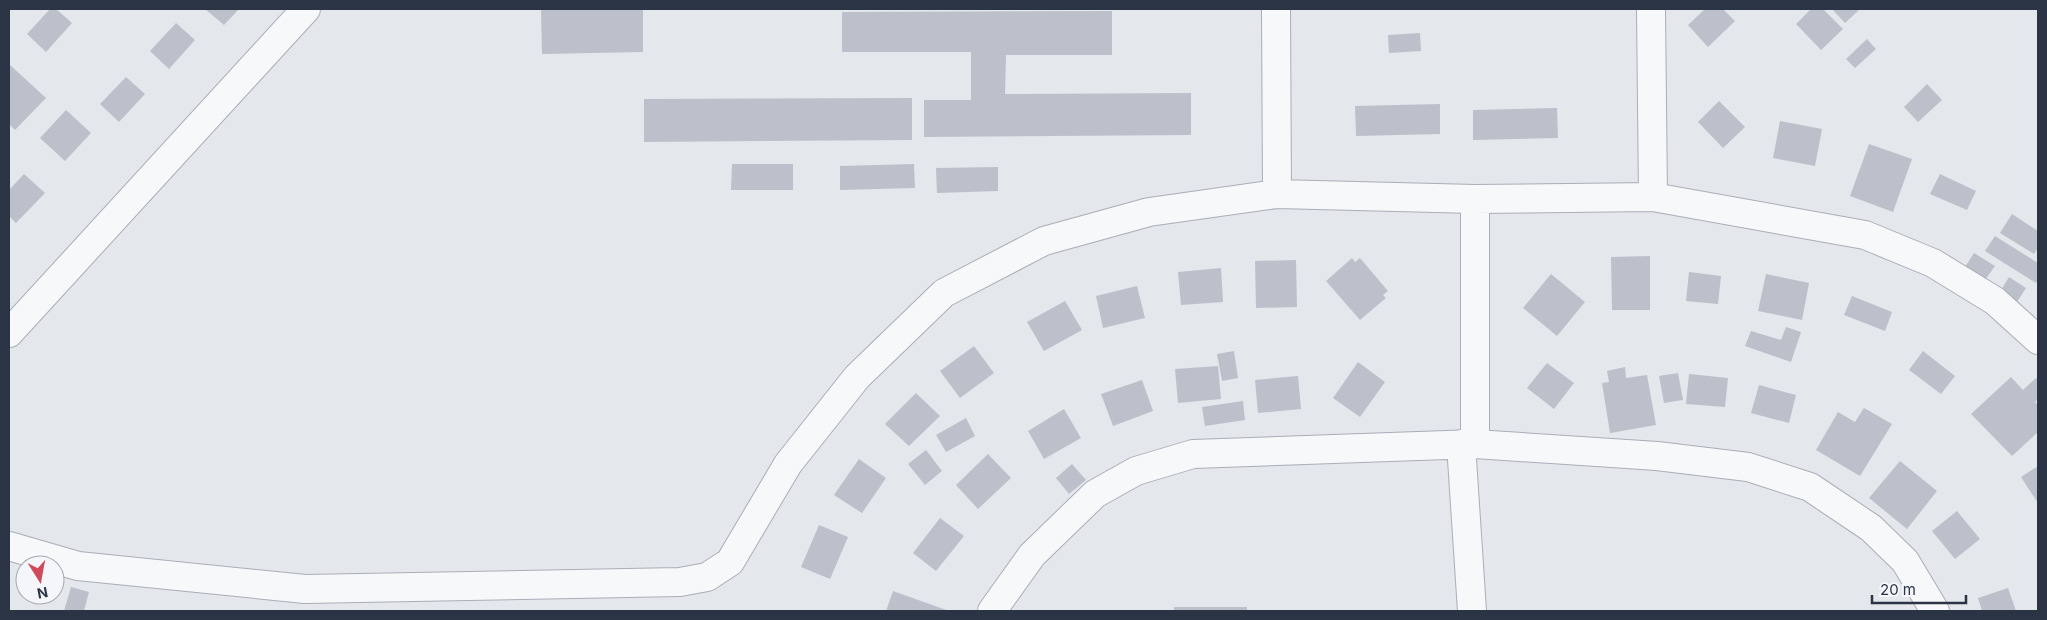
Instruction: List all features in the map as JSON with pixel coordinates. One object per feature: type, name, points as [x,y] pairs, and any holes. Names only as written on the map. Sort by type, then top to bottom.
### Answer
[{"type":"street","points":[[9,333],[306,9]]},
{"type":"street","points":[[1276,9],[1277,194]]},
{"type":"street","points":[[1651,9],[1653,197]]},
{"type":"street","points":[[9,546],[78,566],[305,600],[680,582],[707,577],[730,562],[788,464],[857,376],[944,294],[1044,241],[1149,212],[1277,194],[1476,198],[1653,197],[1865,235],[1933,263],[1995,301],[2038,340]]},
{"type":"street","points":[[1472,611],[1468,444],[1476,198]]},
{"type":"street","points":[[992,611],[1032,555],[1094,494],[1136,471],[1193,454],[1468,444],[1657,456],[1748,467],[1810,487],[1871,528],[1905,562],[1935,611]]},
{"type":"building","points":[[50,9],[56,9],[72,23],[46,52],[27,34]]},
{"type":"building","points":[[205,9],[239,9],[224,25]]},
{"type":"building","points":[[541,9],[643,9],[643,52],[542,54]]},
{"type":"building","points":[[1705,9],[1723,9],[1735,21],[1708,47],[1688,25]]},
{"type":"building","points":[[1811,9],[1823,9],[1843,29],[1821,50],[1796,24]]},
{"type":"building","points":[[1832,9],[1860,9],[1845,23]]},
{"type":"building","points":[[1112,11],[1112,55],[1006,55],[1005,94],[1191,93],[1191,135],[924,137],[924,100],[971,100],[971,52],[842,52],[842,12]]},
{"type":"building","points":[[176,23],[195,40],[169,69],[150,51]]},
{"type":"building","points":[[1420,33],[1421,51],[1389,53],[1388,35]]},
{"type":"building","points":[[1867,39],[1876,49],[1855,68],[1846,59]]},
{"type":"building","points":[[9,64],[46,98],[15,130],[9,124]]},
{"type":"building","points":[[126,77],[145,94],[119,122],[100,104]]},
{"type":"building","points":[[1927,84],[1942,100],[1918,122],[1904,107]]},
{"type":"building","points":[[912,98],[912,140],[644,142],[644,99]]},
{"type":"building","points":[[1719,101],[1745,127],[1723,148],[1698,122]]},
{"type":"building","points":[[1440,104],[1440,134],[1356,136],[1355,106]]},
{"type":"building","points":[[1557,108],[1558,138],[1473,140],[1473,110]]},
{"type":"building","points":[[66,110],[91,133],[65,161],[40,138]]},
{"type":"building","points":[[1780,121],[1822,129],[1815,166],[1773,158]]},
{"type":"building","points":[[1869,144],[1912,159],[1893,212],[1850,196]]},
{"type":"building","points":[[732,164],[793,164],[793,190],[731,190]]},
{"type":"building","points":[[914,164],[915,188],[840,190],[840,166]]},
{"type":"building","points":[[998,167],[998,191],[937,193],[936,168]]},
{"type":"building","points":[[24,174],[45,193],[16,223],[9,216],[9,190]]},
{"type":"building","points":[[1940,174],[1976,191],[1967,210],[1930,194]]},
{"type":"building","points":[[2012,214],[2038,231],[2038,248],[2034,254],[2000,233]]},
{"type":"building","points":[[1995,236],[2038,263],[2038,279],[2036,283],[1985,251]]},
{"type":"building","points":[[1974,253],[1995,266],[1985,280],[1965,267]]},
{"type":"building","points":[[1650,256],[1650,310],[1612,310],[1611,257]]},
{"type":"building","points":[[1352,258],[1355,262],[1360,258],[1388,291],[1383,295],[1386,298],[1360,320],[1326,281]]},
{"type":"building","points":[[1296,260],[1297,307],[1256,308],[1255,261]]},
{"type":"building","points":[[1221,268],[1223,302],[1181,305],[1178,272]]},
{"type":"building","points":[[1689,272],[1721,276],[1718,304],[1686,301]]},
{"type":"building","points":[[1551,274],[1585,302],[1557,336],[1523,308]]},
{"type":"building","points":[[1766,274],[1809,283],[1802,320],[1758,311]]},
{"type":"building","points":[[2009,277],[2026,288],[2017,302],[2000,292]]},
{"type":"building","points":[[1137,286],[1145,318],[1103,328],[1096,296]]},
{"type":"building","points":[[1852,296],[1892,312],[1885,331],[1844,315]]},
{"type":"building","points":[[1065,301],[1082,330],[1044,351],[1027,322]]},
{"type":"building","points":[[1786,327],[1801,332],[1791,362],[1745,346],[1751,331],[1781,340]]},
{"type":"building","points":[[974,346],[994,373],[960,398],[940,371]]},
{"type":"building","points":[[1234,351],[1238,378],[1222,381],[1217,354]]},
{"type":"building","points":[[1923,351],[1955,376],[1941,394],[1909,370]]},
{"type":"building","points":[[1358,362],[1385,382],[1360,417],[1333,398]]},
{"type":"building","points":[[1547,363],[1574,383],[1554,409],[1527,388]]},
{"type":"building","points":[[1218,366],[1221,399],[1178,403],[1175,369]]},
{"type":"building","points":[[1625,367],[1626,378],[1647,375],[1656,425],[1610,433],[1602,383],[1609,382],[1607,371]]},
{"type":"building","points":[[1678,373],[1683,400],[1664,403],[1659,376]]},
{"type":"building","points":[[1689,374],[1728,378],[1725,407],[1686,404]]},
{"type":"building","points":[[1298,376],[1301,409],[1258,413],[1255,380]]},
{"type":"building","points":[[2011,377],[2023,390],[2036,378],[2038,380],[2038,399],[2035,402],[2038,405],[2038,432],[2012,456],[1971,414]]},
{"type":"building","points":[[1142,380],[1153,411],[1113,426],[1101,394]]},
{"type":"building","points":[[1759,385],[1796,395],[1789,423],[1751,413]]},
{"type":"building","points":[[916,393],[940,416],[909,446],[885,424]]},
{"type":"building","points":[[1243,401],[1245,420],[1205,426],[1202,407]]},
{"type":"building","points":[[1864,408],[1892,424],[1860,476],[1816,450],[1838,412],[1855,422]]},
{"type":"building","points":[[1064,409],[1081,438],[1044,459],[1028,431]]},
{"type":"building","points":[[966,418],[975,436],[946,452],[936,435]]},
{"type":"building","points":[[926,450],[942,471],[925,485],[908,464]]},
{"type":"building","points":[[988,454],[1011,478],[978,509],[956,485]]},
{"type":"building","points":[[859,459],[886,478],[862,513],[834,495]]},
{"type":"building","points":[[1900,461],[1937,491],[1907,529],[1869,498]]},
{"type":"building","points":[[1072,464],[1086,480],[1069,494],[1056,478]]},
{"type":"building","points":[[2038,466],[2038,503],[2021,477]]},
{"type":"building","points":[[1957,511],[1980,539],[1955,559],[1932,531]]},
{"type":"building","points":[[940,518],[964,536],[936,571],[913,553]]},
{"type":"building","points":[[819,525],[848,537],[830,579],[801,567]]},
{"type":"building","points":[[71,587],[89,592],[84,611],[64,611]]},
{"type":"building","points":[[2008,588],[2016,611],[1982,611],[1978,598]]},
{"type":"building","points":[[893,591],[949,611],[886,611]]},
{"type":"building","points":[[1174,607],[1247,607],[1247,611],[1174,611]]}]
